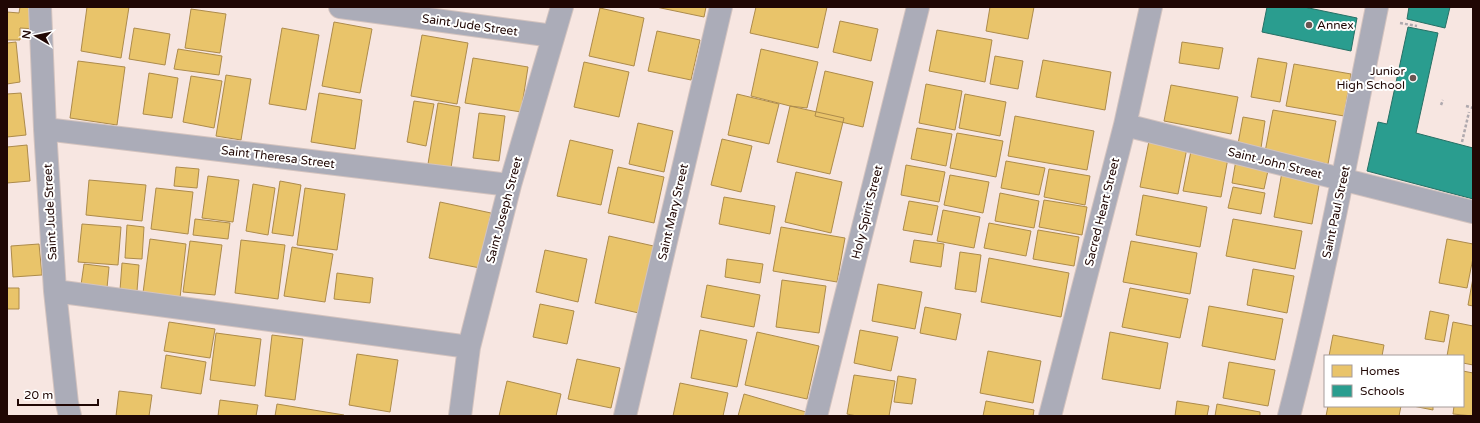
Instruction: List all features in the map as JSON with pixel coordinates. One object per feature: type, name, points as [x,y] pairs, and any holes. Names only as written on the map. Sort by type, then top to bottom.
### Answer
[{"type":"street","name":"Saint Jude Street","points":[[40,7],[45,129],[55,291],[67,403],[70,416]]},
{"type":"street","name":"Saint Jude Street","points":[[340,7],[553,36]]},
{"type":"street","name":"Saint Joseph Street","points":[[460,416],[469,347],[510,185],[562,7]]},
{"type":"street","name":"Saint Mary Street","points":[[625,416],[721,7]]},
{"type":"street","name":"Holy Spirit Street","points":[[816,416],[918,7]]},
{"type":"street","name":"Sacred Heart Street","points":[[1050,416],[1125,125],[1152,7]]},
{"type":"street","name":"Saint Paul Street","points":[[1289,416],[1307,347],[1343,180],[1376,7]]},
{"type":"street","name":"Saint John Street","points":[[1125,125],[1473,212]]},
{"type":"street","name":"Saint Theresa Street","points":[[45,129],[510,185]]},
{"type":"street","points":[[55,291],[469,347]]},
{"type":"path","points":[[1399,22],[1417,26]]},
{"type":"path","points":[[1442,105],[1443,100]]},
{"type":"path","points":[[1466,106],[1473,108]]},
{"type":"path","points":[[1462,142],[1470,112]]},
{"type":"building: Homes","points":[[20,7],[37,7],[36,29],[20,28],[20,40],[7,40],[7,12],[19,13]]},
{"type":"building: Homes","points":[[87,7],[129,7],[121,58],[81,51]]},
{"type":"building: Homes","points":[[656,7],[706,7],[704,17]]},
{"type":"building: Homes","points":[[756,7],[827,7],[818,48],[750,33]]},
{"type":"building: Homes","points":[[990,7],[1034,7],[1028,39],[986,31]]},
{"type":"building: Homes","points":[[600,8],[644,18],[634,66],[589,56]]},
{"type":"building: Homes","points":[[191,9],[226,14],[220,53],[185,48]]},
{"type":"building: Homes","points":[[840,21],[878,29],[871,61],[833,52]]},
{"type":"building: Homes","points":[[334,22],[372,29],[360,93],[322,86]]},
{"type":"building: Homes","points":[[134,28],[170,34],[165,65],[129,59]]},
{"type":"building: Homes","points":[[282,28],[319,35],[306,110],[269,104]]},
{"type":"building: Homes","points":[[937,30],[992,40],[985,82],[929,71]]},
{"type":"building: Homes","points":[[657,31],[700,40],[691,80],[648,71]]},
{"type":"building: Homes","points":[[422,35],[468,43],[457,104],[411,96]]},
{"type":"building: Homes","points":[[16,42],[20,82],[7,84],[7,43]]},
{"type":"building: Homes","points":[[1182,42],[1223,48],[1219,69],[1179,63]]},
{"type":"building: Homes","points":[[178,49],[222,56],[219,75],[174,69]]},
{"type":"building: Homes","points":[[761,49],[818,62],[807,108],[790,106],[751,96]]},
{"type":"building: Homes","points":[[995,56],[1023,61],[1018,89],[990,84]]},
{"type":"building: Homes","points":[[473,58],[528,67],[521,112],[465,103]]},
{"type":"building: Homes","points":[[1258,58],[1287,63],[1280,102],[1251,97]]},
{"type":"building: Homes","points":[[1043,60],[1111,72],[1105,110],[1036,97]]},
{"type":"building: Homes","points":[[78,61],[125,67],[117,125],[70,118]]},
{"type":"building: Homes","points":[[584,62],[629,72],[619,117],[574,107]]},
{"type":"building: Homes","points":[[1294,64],[1351,74],[1344,116],[1286,106]]},
{"type":"building: Homes","points":[[825,71],[873,82],[863,127],[815,116]]},
{"type":"building: Homes","points":[[149,73],[178,78],[172,118],[143,114]]},
{"type":"building: Homes","points":[[226,75],[251,79],[241,140],[216,136]]},
{"type":"building: Homes","points":[[191,76],[222,81],[214,128],[183,122]]},
{"type":"building: Homes","points":[[926,84],[962,91],[955,130],[919,123]]},
{"type":"building: Homes","points":[[1171,85],[1238,97],[1231,134],[1164,121]]},
{"type":"building: Homes","points":[[21,93],[26,135],[7,137],[7,94]]},
{"type":"building: Homes","points":[[319,93],[362,100],[355,149],[311,142]]},
{"type":"building: Homes","points":[[737,94],[779,104],[769,144],[728,135]]},
{"type":"building: Homes","points":[[965,94],[1006,102],[1000,136],[959,128]]},
{"type":"building: Homes","points":[[414,101],[434,104],[426,146],[407,142]]},
{"type":"building: Homes","points":[[438,103],[460,107],[451,168],[428,164]]},
{"type":"building: Homes","points":[[790,106],[844,118],[830,174],[777,162]]},
{"type":"building: Homes","points":[[1273,110],[1336,121],[1328,164],[1265,152]]},
{"type":"building: Homes","points":[[479,113],[505,116],[499,161],[473,158]]},
{"type":"building: Homes","points":[[1015,116],[1094,131],[1087,170],[1008,156]]},
{"type":"building: Homes","points":[[1243,117],[1265,121],[1261,148],[1238,144]]},
{"type":"building: Homes","points":[[638,123],[673,131],[664,172],[629,164]]},
{"type":"building: Homes","points":[[917,128],[952,134],[946,166],[911,159]]},
{"type":"building: Homes","points":[[957,133],[1003,141],[996,177],[950,168]]},
{"type":"building: Homes","points":[[722,139],[752,146],[741,192],[711,185]]},
{"type":"building: Homes","points":[[570,140],[613,150],[601,205],[557,196]]},
{"type":"building: Homes","points":[[1149,141],[1187,148],[1178,194],[1140,187]]},
{"type":"building: Homes","points":[[27,145],[30,181],[7,183],[7,147]]},
{"type":"building: Homes","points":[[1191,151],[1228,158],[1221,197],[1183,191]]},
{"type":"building: Homes","points":[[1236,160],[1269,166],[1264,189],[1232,183]]},
{"type":"building: Homes","points":[[1006,161],[1045,168],[1039,195],[1001,188]]},
{"type":"building: Homes","points":[[906,165],[945,172],[939,202],[901,195]]},
{"type":"building: Homes","points":[[176,167],[199,169],[197,188],[174,186]]},
{"type":"building: Homes","points":[[618,167],[664,177],[654,223],[608,213]]},
{"type":"building: Homes","points":[[1049,169],[1090,176],[1085,205],[1044,197]]},
{"type":"building: Homes","points":[[796,172],[842,182],[831,233],[785,222]]},
{"type":"building: Homes","points":[[1282,172],[1320,180],[1312,224],[1274,217]]},
{"type":"building: Homes","points":[[950,175],[989,182],[983,213],[944,205]]},
{"type":"building: Homes","points":[[208,176],[239,180],[233,222],[202,218]]},
{"type":"building: Homes","points":[[89,180],[146,185],[142,221],[86,215]]},
{"type":"building: Homes","points":[[280,181],[301,185],[293,236],[272,233]]},
{"type":"building: Homes","points":[[253,184],[275,188],[268,235],[246,231]]},
{"type":"building: Homes","points":[[1233,187],[1265,193],[1261,214],[1228,208]]},
{"type":"building: Homes","points":[[156,188],[193,192],[188,234],[151,229]]},
{"type":"building: Homes","points":[[305,188],[345,194],[337,250],[297,245]]},
{"type":"building: Homes","points":[[1000,193],[1039,201],[1034,228],[995,221]]},
{"type":"building: Homes","points":[[1143,195],[1207,207],[1200,247],[1136,235]]},
{"type":"building: Homes","points":[[724,197],[775,206],[770,234],[719,224]]},
{"type":"building: Homes","points":[[1044,200],[1087,207],[1082,235],[1039,227]]},
{"type":"building: Homes","points":[[909,201],[938,206],[932,235],[903,230]]},
{"type":"building: Homes","points":[[440,202],[491,213],[480,268],[429,258]]},
{"type":"building: Homes","points":[[943,210],[980,217],[974,248],[937,241]]},
{"type":"building: Homes","points":[[195,219],[230,223],[228,239],[193,235]]},
{"type":"building: Homes","points":[[1233,219],[1302,231],[1295,269],[1226,256]]},
{"type":"building: Homes","points":[[989,223],[1031,231],[1026,256],[984,248]]},
{"type":"building: Homes","points":[[82,224],[121,227],[118,265],[78,262]]},
{"type":"building: Homes","points":[[127,225],[144,227],[142,259],[125,258]]},
{"type":"building: Homes","points":[[781,227],[845,238],[837,282],[773,271]]},
{"type":"building: Homes","points":[[1038,230],[1079,237],[1074,266],[1033,259]]},
{"type":"building: Homes","points":[[609,236],[658,247],[643,314],[595,303]]},
{"type":"building: Homes","points":[[150,239],[186,244],[180,298],[143,293]]},
{"type":"building: Homes","points":[[1447,239],[1473,244],[1473,258],[1467,288],[1439,283]]},
{"type":"building: Homes","points":[[241,240],[285,245],[278,299],[235,293]]},
{"type":"building: Homes","points":[[914,240],[944,244],[941,267],[910,262]]},
{"type":"building: Homes","points":[[190,241],[222,245],[215,295],[183,292]]},
{"type":"building: Homes","points":[[1131,241],[1197,253],[1190,294],[1123,282]]},
{"type":"building: Homes","points":[[39,244],[42,275],[13,277],[11,246]]},
{"type":"building: Homes","points":[[292,247],[333,254],[325,302],[284,296]]},
{"type":"building: Homes","points":[[545,250],[587,259],[578,302],[536,292]]},
{"type":"building: Homes","points":[[960,252],[981,255],[976,292],[955,289]]},
{"type":"building: Homes","points":[[989,258],[1069,273],[1061,317],[981,302]]},
{"type":"building: Homes","points":[[727,259],[763,264],[760,283],[725,277]]},
{"type":"building: Homes","points":[[122,263],[139,265],[137,291],[120,290]]},
{"type":"building: Homes","points":[[84,264],[109,267],[107,288],[81,285]]},
{"type":"building: Homes","points":[[1253,269],[1294,276],[1287,313],[1247,305]]},
{"type":"building: Homes","points":[[337,273],[373,278],[370,303],[334,299]]},
{"type":"building: Homes","points":[[1473,278],[1473,306],[1468,305]]},
{"type":"building: Homes","points":[[782,280],[826,286],[819,333],[776,327]]},
{"type":"building: Homes","points":[[878,284],[922,292],[915,329],[872,321]]},
{"type":"building: Homes","points":[[707,285],[760,295],[754,327],[701,317]]},
{"type":"building: Homes","points":[[7,288],[19,288],[19,309],[7,309]]},
{"type":"building: Homes","points":[[1130,288],[1188,299],[1180,338],[1122,327]]},
{"type":"building: Homes","points":[[540,304],[574,311],[567,344],[533,337]]},
{"type":"building: Homes","points":[[1209,306],[1283,319],[1275,360],[1202,346]]},
{"type":"building: Homes","points":[[925,307],[961,314],[956,340],[920,333]]},
{"type":"building: Homes","points":[[1430,311],[1449,315],[1444,342],[1425,339]]},
{"type":"building: Homes","points":[[169,322],[215,329],[210,358],[164,351]]},
{"type":"building: Homes","points":[[1453,322],[1473,326],[1473,365],[1464,363],[1464,355],[1447,355]]},
{"type":"building: Homes","points":[[700,330],[747,340],[737,387],[691,378]]},
{"type":"building: Homes","points":[[860,330],[898,337],[891,371],[854,363]]},
{"type":"building: Homes","points":[[757,332],[819,346],[807,399],[745,385]]},
{"type":"building: Homes","points":[[1110,332],[1168,343],[1160,389],[1102,379]]},
{"type":"building: Homes","points":[[216,333],[261,339],[255,386],[210,380]]},
{"type":"building: Homes","points":[[272,335],[303,339],[295,400],[265,396]]},
{"type":"building: Homes","points":[[1333,335],[1384,345],[1382,355],[1329,355]]},
{"type":"building: Homes","points":[[988,351],[1041,361],[1033,403],[980,393]]},
{"type":"building: Homes","points":[[357,354],[398,360],[390,412],[349,405]]},
{"type":"building: Homes","points":[[166,355],[206,362],[201,394],[161,388]]},
{"type":"building: Homes","points":[[577,359],[620,368],[611,408],[568,399]]},
{"type":"building: Homes","points":[[1229,362],[1275,370],[1268,406],[1223,398]]},
{"type":"building: Homes","points":[[1464,371],[1473,373],[1473,416],[1453,414],[1454,407],[1464,407]]},
{"type":"building: Homes","points":[[854,375],[895,381],[889,416],[857,416],[847,414]]},
{"type":"building: Homes","points":[[898,376],[916,379],[912,404],[894,402]]},
{"type":"building: Homes","points":[[507,381],[561,394],[556,416],[499,416]]},
{"type":"building: Homes","points":[[680,383],[728,393],[723,416],[673,416]]},
{"type":"building: Homes","points":[[119,391],[152,395],[149,416],[116,416]]},
{"type":"building: Homes","points":[[744,394],[806,412],[804,416],[738,416]]},
{"type":"building: Homes","points":[[220,400],[258,405],[256,416],[218,416]]},
{"type":"building: Homes","points":[[986,401],[1034,410],[1033,416],[983,416]]},
{"type":"building: Homes","points":[[1177,401],[1209,406],[1207,416],[1175,416]]},
{"type":"building: Homes","points":[[277,404],[344,415],[344,416],[275,416]]},
{"type":"building: Homes","points":[[1217,404],[1260,412],[1260,416],[1215,416]]},
{"type":"building: Homes","points":[[1328,407],[1401,407],[1399,416],[1326,416]]},
{"type":"building: Homes","points":[[1418,407],[1433,407],[1433,410]]},
{"type":"building: Schools","name":"Annex","points":[[1267,7],[1304,7],[1357,18],[1351,51],[1262,32]]},
{"type":"building: Schools","points":[[1409,7],[1450,7],[1445,28],[1407,19]]},
{"type":"building: Schools","name":"Junior High School","points":[[1408,27],[1438,33],[1416,133],[1473,148],[1473,199],[1367,171],[1378,122],[1387,124]]},
{"type":"place","name":"Annex","points":[[1309,25]]},
{"type":"place","name":"Junior High School","points":[[1413,78]]}]
